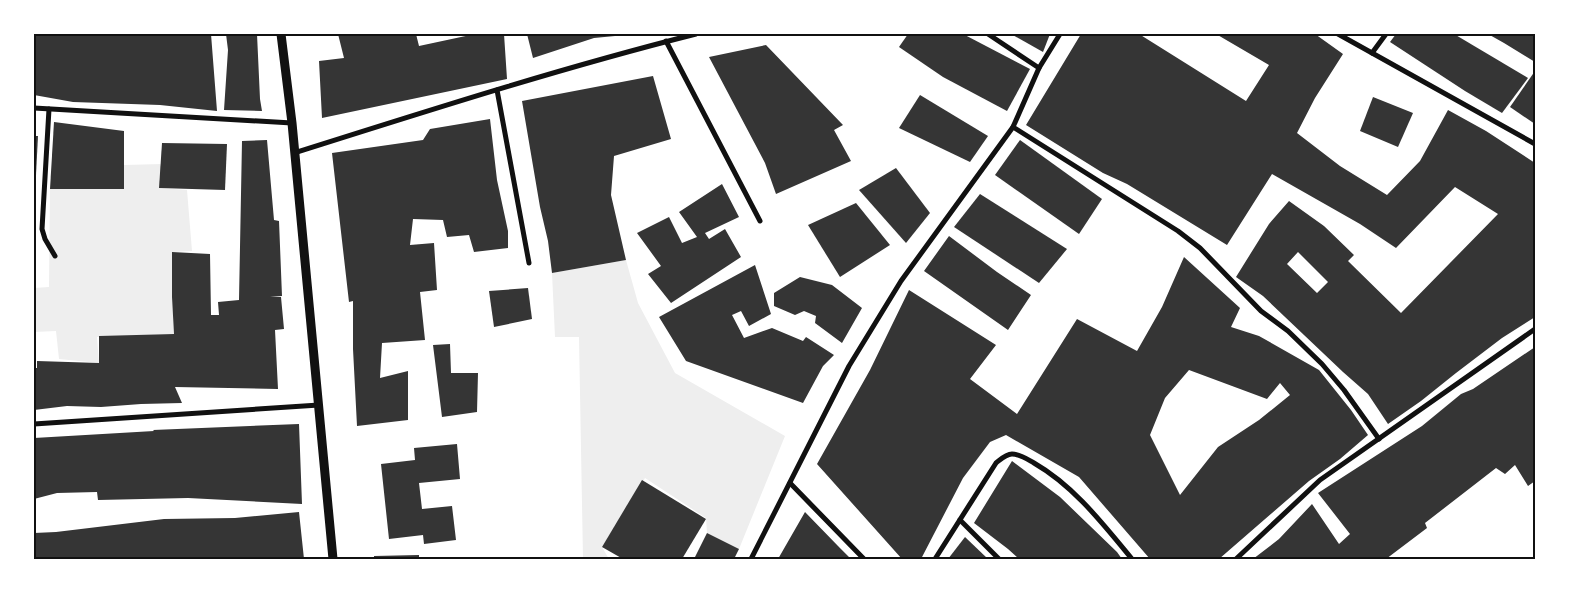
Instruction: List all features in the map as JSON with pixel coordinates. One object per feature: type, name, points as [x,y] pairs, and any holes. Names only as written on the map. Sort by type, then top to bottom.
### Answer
[{"type":"street","points":[[281,34],[292,124],[320,405],[333,559]]},
{"type":"street","points":[[294,153],[497,90],[696,34]]},
{"type":"street","points":[[988,34],[1040,68]]},
{"type":"street","points":[[751,559],[849,366],[920,254],[1013,127],[1040,68],[1060,34]]},
{"type":"street","points":[[1338,34],[1535,144]]},
{"type":"street","points":[[1372,53],[1386,34]]},
{"type":"street","points":[[666,41],[760,221]]},
{"type":"street","points":[[497,90],[529,263]]},
{"type":"street","points":[[34,108],[292,124]]},
{"type":"street","points":[[49,109],[42,229],[45,239],[55,256]]},
{"type":"street","points":[[1013,127],[1178,231],[1200,248],[1261,312],[1288,331],[1322,364],[1344,390],[1379,439]]},
{"type":"street","points":[[1236,559],[1320,480],[1535,329]]},
{"type":"street","points":[[34,424],[320,405]]},
{"type":"street","points":[[935,559],[996,463],[1004,456],[1013,454],[1042,468],[1072,492],[1093,513],[1132,559]]},
{"type":"street","points":[[790,482],[864,559]]},
{"type":"street","points":[[960,520],[999,559]]},
{"type":"shaded area","points":[[162,164],[159,188],[187,190],[192,251],[172,252],[174,334],[97,337],[99,363],[59,359],[56,331],[34,332],[34,288],[49,287],[50,189],[124,189],[124,165]]},
{"type":"shaded area","points":[[626,260],[638,303],[675,373],[785,436],[739,549],[707,533],[706,518],[645,478],[602,547],[609,559],[583,559],[579,337],[555,337],[552,273]]},
{"type":"building","points":[[34,34],[211,34],[217,111],[160,105],[73,102],[34,95]]},
{"type":"building","points":[[226,34],[257,34],[262,111],[224,110],[228,50]]},
{"type":"building","points":[[338,34],[416,34],[419,46],[475,34],[504,34],[507,79],[322,118],[319,61],[344,58]]},
{"type":"building","points":[[527,34],[636,34],[594,38],[533,58]]},
{"type":"building","points":[[908,34],[963,34],[1030,69],[1007,111],[943,77],[899,47]]},
{"type":"building","points":[[1011,34],[1050,34],[1043,52]]},
{"type":"building","points":[[1081,34],[1139,34],[1246,101],[1269,65],[1216,34],[1315,34],[1343,54],[1315,98],[1297,133],[1340,166],[1387,195],[1420,161],[1448,110],[1486,131],[1535,163],[1535,317],[1502,338],[1421,401],[1388,424],[1368,394],[1263,296],[1236,277],[1269,224],[1289,201],[1324,226],[1354,255],[1348,261],[1401,313],[1498,214],[1455,187],[1396,248],[1360,224],[1272,174],[1227,245],[1127,184],[1103,173],[1026,125]],"holes":[[[1298,252],[1328,282],[1317,293],[1287,264]]]},
{"type":"building","points":[[1396,34],[1454,34],[1528,78],[1502,113],[1390,42]]},
{"type":"building","points":[[1488,34],[1535,34],[1535,62],[1504,43]]},
{"type":"building","points":[[766,45],[843,125],[834,130],[851,161],[776,194],[765,163],[709,57]]},
{"type":"building","points":[[1535,71],[1535,124],[1510,107]]},
{"type":"building","points":[[653,76],[671,139],[614,156],[611,195],[626,260],[552,273],[548,241],[540,207],[522,101]]},
{"type":"building","points":[[920,95],[988,136],[970,162],[899,128]]},
{"type":"building","points":[[1373,97],[1413,113],[1398,147],[1360,131]]},
{"type":"building","points":[[490,119],[497,180],[508,231],[508,248],[474,252],[469,235],[447,237],[443,220],[413,219],[410,245],[434,243],[437,290],[420,292],[425,340],[382,343],[380,378],[408,371],[408,420],[357,426],[353,349],[353,301],[349,302],[332,153],[423,140],[430,129]]},
{"type":"building","points":[[54,122],[124,131],[124,189],[50,189]]},
{"type":"building","points":[[34,136],[38,136],[35,194],[34,194]]},
{"type":"building","points":[[267,140],[274,220],[279,221],[282,296],[270,297],[281,297],[284,329],[275,330],[278,389],[175,387],[182,403],[101,407],[67,406],[34,410],[34,368],[37,368],[37,361],[99,363],[99,336],[174,334],[172,252],[210,254],[211,315],[219,315],[218,302],[239,300],[242,141]]},
{"type":"building","points":[[1020,140],[1102,199],[1079,234],[995,175]]},
{"type":"building","points":[[162,143],[227,144],[225,190],[159,188]]},
{"type":"building","points":[[896,168],[930,213],[906,243],[859,190]]},
{"type":"building","points":[[722,184],[739,217],[705,233],[709,239],[725,229],[741,257],[671,303],[648,274],[661,266],[637,233],[669,217],[682,243],[697,237],[679,212]]},
{"type":"building","points":[[980,194],[1067,249],[1039,283],[954,227]]},
{"type":"building","points":[[856,203],[890,245],[840,277],[808,225]]},
{"type":"building","points":[[949,236],[1031,295],[1008,330],[924,271]]},
{"type":"building","points":[[1184,257],[1240,308],[1231,327],[1259,336],[1319,370],[1368,435],[1340,459],[1309,481],[1219,559],[1150,559],[1079,477],[1006,435],[990,442],[963,478],[921,559],[902,559],[817,464],[870,370],[909,290],[996,345],[970,379],[1017,414],[1077,319],[1137,351],[1162,307]],"holes":[[[1189,370],[1267,399],[1280,383],[1290,395],[1259,420],[1218,447],[1180,495],[1150,435],[1165,398]]]},
{"type":"building","points":[[755,265],[771,314],[749,326],[741,311],[732,315],[744,338],[772,328],[803,341],[806,337],[834,355],[823,366],[803,403],[686,361],[659,317]]},
{"type":"building","points":[[800,277],[832,285],[862,308],[842,343],[815,323],[816,316],[804,311],[795,315],[774,306],[774,293]]},
{"type":"building","points":[[528,288],[532,319],[494,327],[489,291]]},
{"type":"building","points":[[450,344],[451,373],[478,373],[477,412],[442,417],[433,345]]},
{"type":"building","points":[[1535,347],[1535,481],[1528,486],[1515,465],[1505,474],[1496,468],[1425,523],[1427,528],[1386,559],[1253,559],[1279,539],[1312,504],[1339,544],[1350,534],[1318,493],[1422,426],[1461,394],[1473,389]]},
{"type":"building","points":[[299,424],[302,504],[188,498],[98,500],[97,492],[57,493],[34,499],[34,438],[153,430]]},
{"type":"building","points":[[457,444],[460,479],[419,483],[422,509],[452,506],[456,540],[424,544],[423,535],[389,539],[381,464],[415,460],[414,448]]},
{"type":"building","points":[[1012,461],[1060,497],[1122,559],[1019,559],[974,523]]},
{"type":"building","points":[[642,480],[706,519],[682,559],[623,559],[602,547]]},
{"type":"building","points":[[299,512],[304,559],[34,559],[34,533],[164,519],[235,518]]},
{"type":"building","points":[[805,512],[838,546],[851,559],[778,559]]},
{"type":"building","points":[[707,533],[739,549],[734,559],[694,559]]},
{"type":"building","points":[[965,537],[988,559],[948,559]]},
{"type":"building","points":[[419,555],[419,559],[374,559],[374,556]]}]
